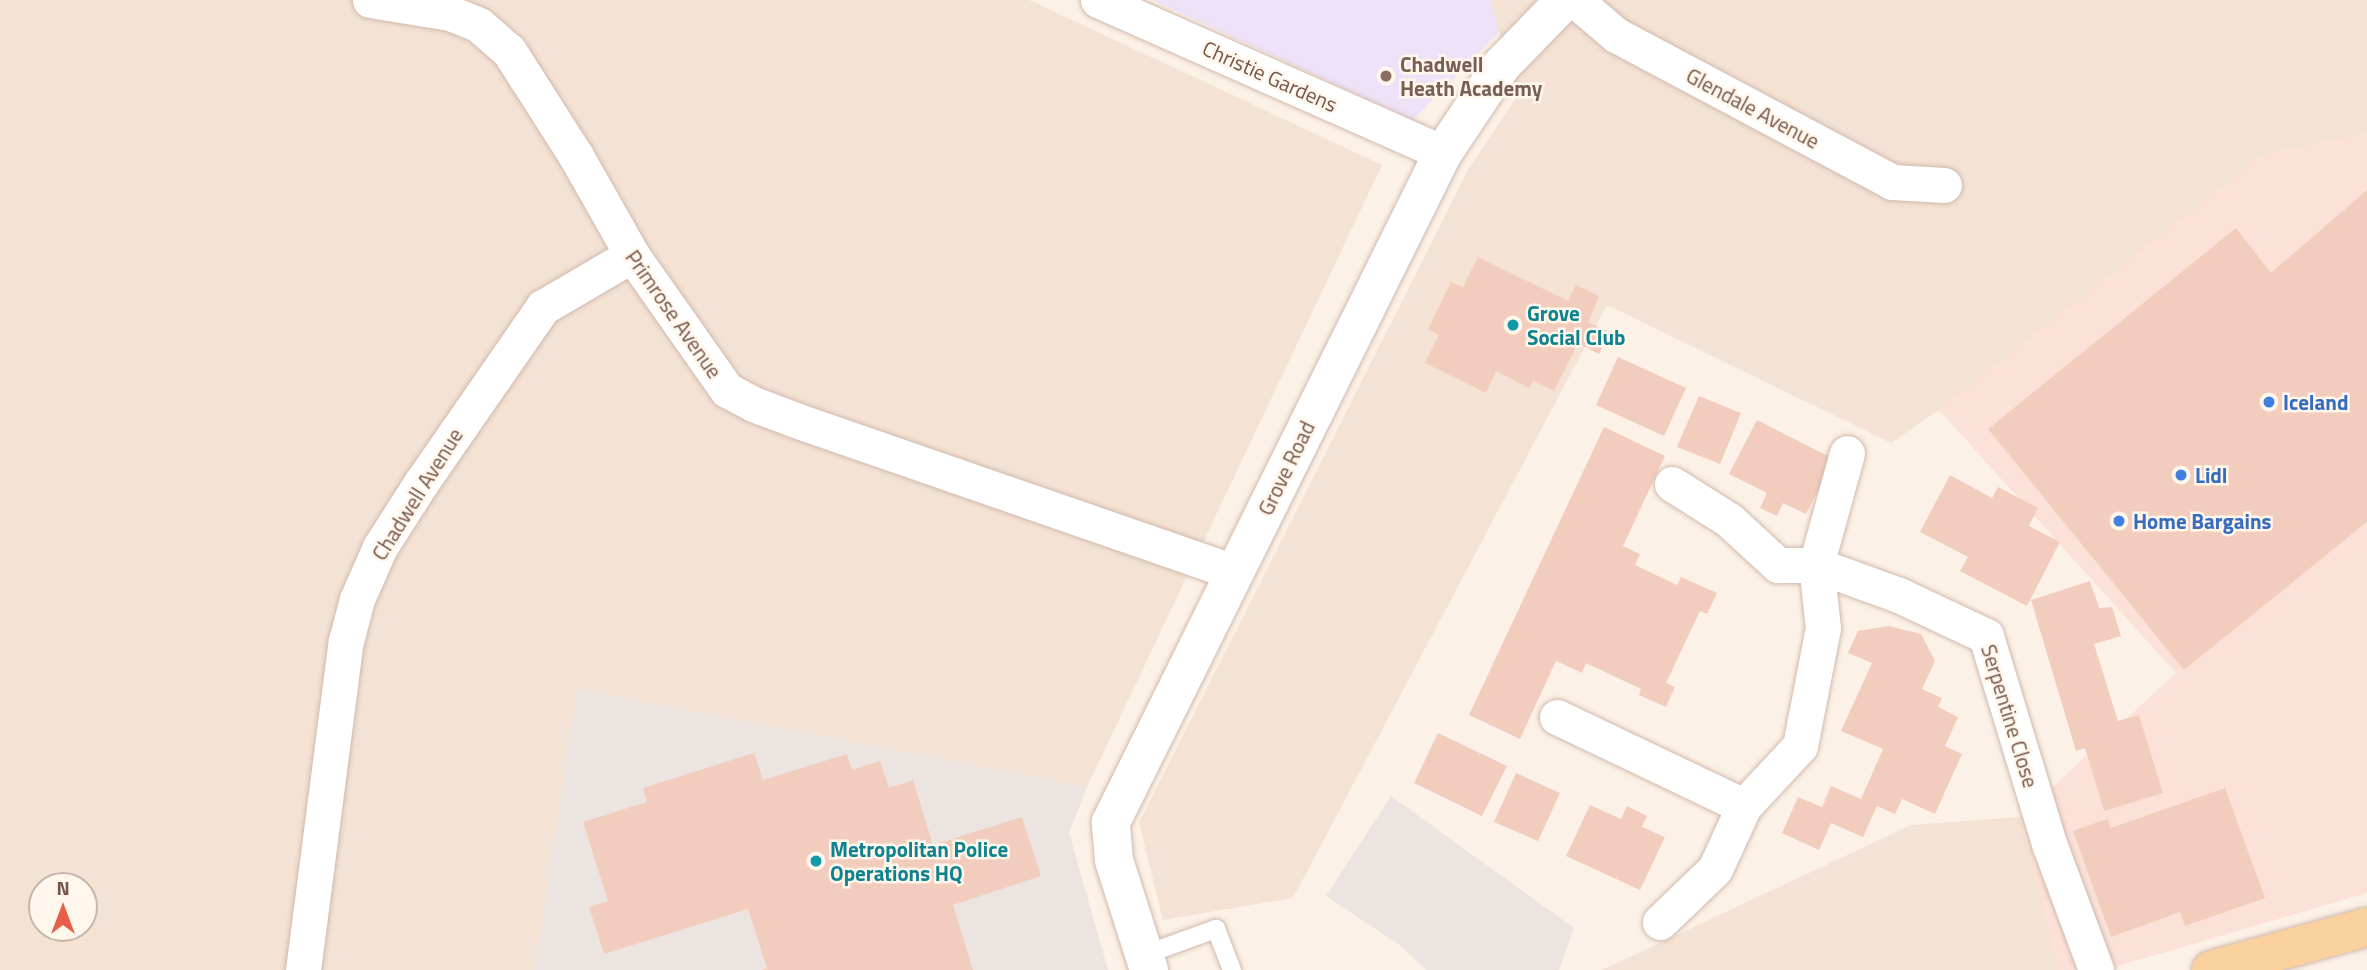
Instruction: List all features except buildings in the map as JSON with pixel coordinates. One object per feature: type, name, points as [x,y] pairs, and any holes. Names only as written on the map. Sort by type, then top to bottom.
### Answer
[{"type":"main road","points":[[2211,970],[2367,927]]},
{"type":"street","name":"Primrose Avenue","points":[[370,0],[450,13],[479,25],[509,51],[576,156],[632,255],[727,390],[753,404],[1234,572]]},
{"type":"street","name":"Christie Gardens","points":[[1098,0],[1443,153]]},
{"type":"street","name":"Grove Road","points":[[1146,963],[1114,860],[1111,822],[1443,153],[1501,66],[1565,0]]},
{"type":"street","name":"Glendale Avenue","points":[[1575,0],[1616,35],[1892,183],[1944,185]]},
{"type":"street","name":"Chadwell Avenue","points":[[303,970],[346,641],[357,599],[380,547],[543,307],[632,255]]},
{"type":"street","points":[[1660,922],[1715,869],[1744,806],[1800,746],[1823,628],[1816,565],[1847,453]]},
{"type":"street","name":"Serpentine Close","points":[[1672,484],[1729,520],[1778,565],[1816,565],[1899,595],[1986,636],[2050,846],[2096,970]]},
{"type":"street","points":[[1557,717],[1744,806]]},
{"type":"lane","points":[[1146,963],[1216,929],[1232,970]]},
{"type":"shaded area","points":[[0,0],[1029,0],[1382,165],[1087,787],[577,689],[535,970],[0,970]]},
{"type":"shaded area","name":"Chadwell Heath Academy","points":[[1153,0],[1490,0],[1499,32],[1413,120]]},
{"type":"shaded area","points":[[1490,0],[2367,0],[2367,134],[2263,155],[1939,410],[1891,443],[1607,305],[1293,898],[1163,920],[1139,823],[1468,170],[1517,96]]},
{"type":"shaded area","points":[[2367,134],[2367,893],[2104,970],[2060,970],[2020,817],[2176,673],[1939,410],[2263,155]]},
{"type":"shaded area","points":[[577,689],[1087,787],[1069,833],[1108,970],[535,970]]},
{"type":"shaded area","points":[[1391,796],[1574,928],[1559,970],[1426,970],[1401,946],[1326,896]]},
{"type":"shaded area","points":[[2020,817],[2060,970],[1602,970],[1911,825]]},
{"type":"place","name":"Chadwell Heath Academy","points":[[1386,76]]},
{"type":"place","name":"Grove Social Club","points":[[1513,325]]},
{"type":"place","name":"Iceland","points":[[2269,402]]},
{"type":"place","name":"Lidl","points":[[2181,475]]},
{"type":"place","name":"Home Bargains","points":[[2119,521]]},
{"type":"place","name":"Metropolitan Police Operations HQ","points":[[816,861]]}]
